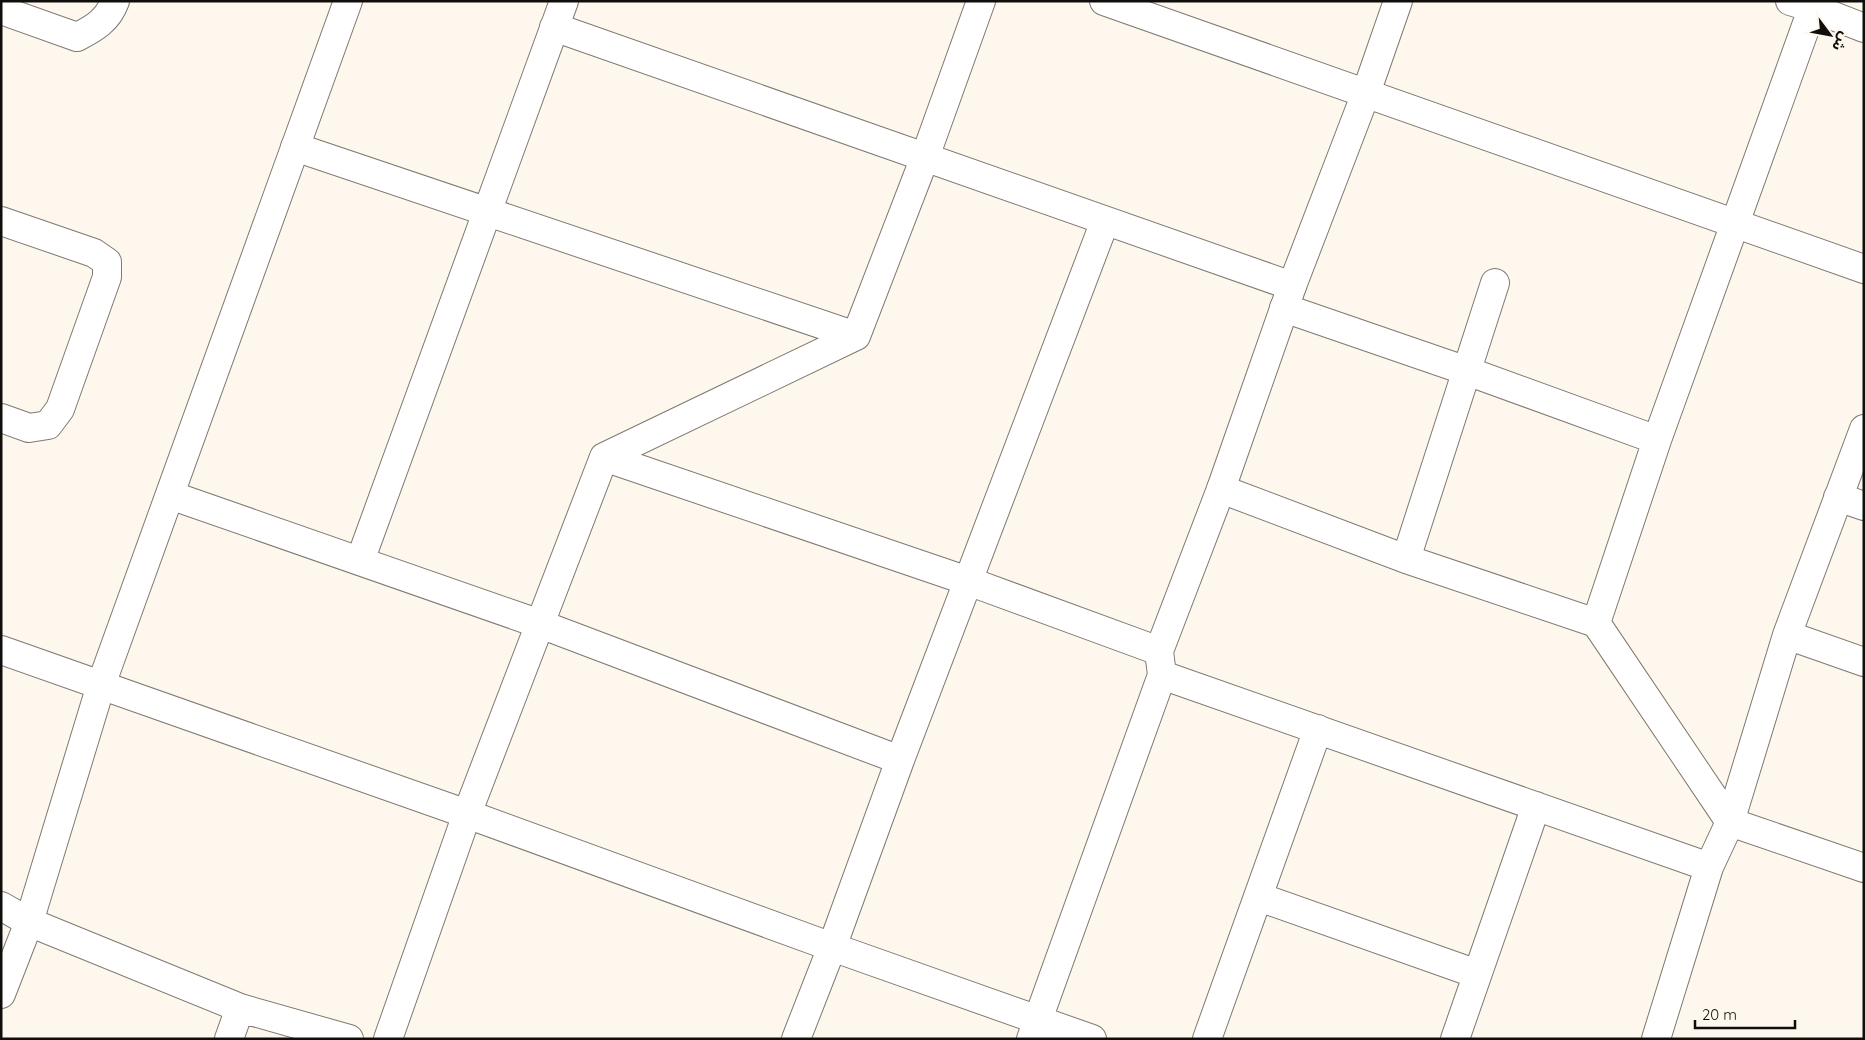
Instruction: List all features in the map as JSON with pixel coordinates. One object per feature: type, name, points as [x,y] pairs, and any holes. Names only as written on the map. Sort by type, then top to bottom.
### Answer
[{"type":"street","points":[[1,10],[77,37],[97,27],[111,11],[115,1]]},
{"type":"street","points":[[1,994],[29,922],[101,685],[348,1]]},
{"type":"street","points":[[360,561],[564,1]]},
{"type":"street","points":[[388,1039],[467,814],[604,457],[856,336],[925,157],[981,1]]},
{"type":"street","points":[[1104,1],[1864,269]]},
{"type":"street","points":[[1034,1030],[1288,297],[1366,93],[1398,1]]},
{"type":"street","points":[[1596,623],[1656,440],[1736,223],[1806,3],[1864,28]]},
{"type":"street","points":[[554,27],[1105,221],[1467,371],[1656,440]]},
{"type":"street","points":[[295,147],[856,336]]},
{"type":"street","points":[[1,221],[94,253],[107,262],[107,277],[60,409],[48,425],[29,428],[1,418]]},
{"type":"street","points":[[796,1039],[1105,221]]},
{"type":"street","points":[[1406,559],[1496,283]]},
{"type":"street","points":[[1656,1039],[1709,867],[1730,822],[1787,635],[1864,430]]},
{"type":"street","points":[[604,457],[968,581],[1318,729],[1709,867]]},
{"type":"street","points":[[1221,489],[1406,559],[1596,623],[1730,822],[1864,868]]},
{"type":"street","points":[[170,495],[540,624],[900,760]]},
{"type":"street","points":[[1838,497],[1864,506]]},
{"type":"street","points":[[1787,635],[1864,662]]},
{"type":"street","points":[[1,650],[467,814],[832,947],[1034,1030],[1092,1039]]},
{"type":"street","points":[[1208,1039],[1318,729]]},
{"type":"street","points":[[1455,1039],[1536,806]]},
{"type":"street","points":[[1259,897],[1477,974]]},
{"type":"street","points":[[1,906],[29,922],[240,1008],[349,1039]]},
{"type":"street","points":[[229,1039],[240,1008]]}]
